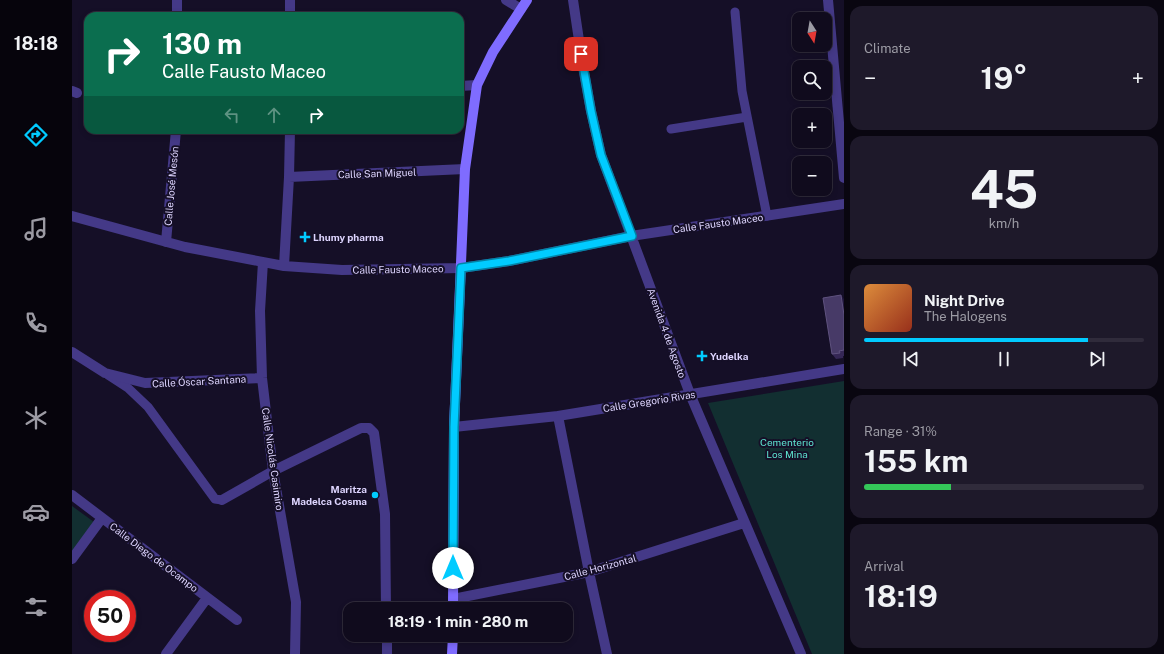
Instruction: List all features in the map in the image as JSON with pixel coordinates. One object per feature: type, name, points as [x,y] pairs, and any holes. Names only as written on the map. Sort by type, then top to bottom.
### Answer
[{"type":"main road","points":[[453,602],[454,427],[465,169],[477,85],[494,52],[527,0]]},
{"type":"main road","points":[[452,654],[453,642]]},
{"type":"street","points":[[177,0],[177,12]]},
{"type":"street","points":[[290,0],[290,12]]},
{"type":"street","points":[[506,0],[521,8]]},
{"type":"street","name":"Avenida 4 de Agosto","points":[[573,0],[583,67],[601,155],[690,394],[801,654]]},
{"type":"street","points":[[828,0],[842,134],[844,178]]},
{"type":"street","points":[[464,86],[477,85]]},
{"type":"street","name":"Calle José Mesón","points":[[166,242],[176,134]]},
{"type":"street","points":[[284,266],[290,134]]},
{"type":"street","name":"Calle San Miguel","points":[[289,176],[465,169]]},
{"type":"street","name":"Calle Fausto Maceo","points":[[72,216],[185,247],[284,266],[342,270],[461,268],[509,261],[632,236],[844,204]]},
{"type":"street","name":"Calle Nicolás Casimiro","points":[[263,262],[260,311],[262,378],[273,471],[296,602],[295,654]]},
{"type":"street","name":"Calle Óscar Santana","points":[[72,352],[105,373],[145,383],[262,378]]},
{"type":"street","name":"Calle Gregorio Rivas","points":[[454,427],[558,416],[844,369]]},
{"type":"street","points":[[558,416],[607,654]]},
{"type":"street","points":[[222,500],[273,471],[361,428],[368,428],[374,433],[385,514],[386,602]]},
{"type":"street","name":"Calle Diego de Ocampo","points":[[72,495],[237,620]]},
{"type":"street","points":[[72,559],[102,518]]},
{"type":"street","name":"Calle Horizontal","points":[[462,602],[589,572],[744,523]]},
{"type":"street","points":[[166,654],[207,598]]},
{"type":"street","points":[[387,642],[387,654]]},
{"type":"lane","points":[[735,12],[739,66],[747,117],[767,216]]},
{"type":"lane","points":[[671,129],[747,117]]},
{"type":"lane","points":[[105,373],[128,388],[148,407],[215,499],[222,500]]},
{"type":"green space","name":"Cementerio Los Mina","points":[[844,381],[844,654],[812,654],[708,403]]},
{"type":"green space","points":[[72,506],[94,522],[72,551]]},
{"type":"building","points":[[841,295],[844,315],[844,350],[839,351],[840,353],[832,354],[823,298]]},
{"type":"place","name":"Lhumy pharma","points":[[305,237]]},
{"type":"place","name":"Yudelka","points":[[702,356]]},
{"type":"place","name":"Maritza Madelca Cosma","points":[[375,495]]},
{"type":"route","points":[[453,568],[454,427],[461,268],[509,261],[632,236],[601,155],[591,111],[581,54]]}]
